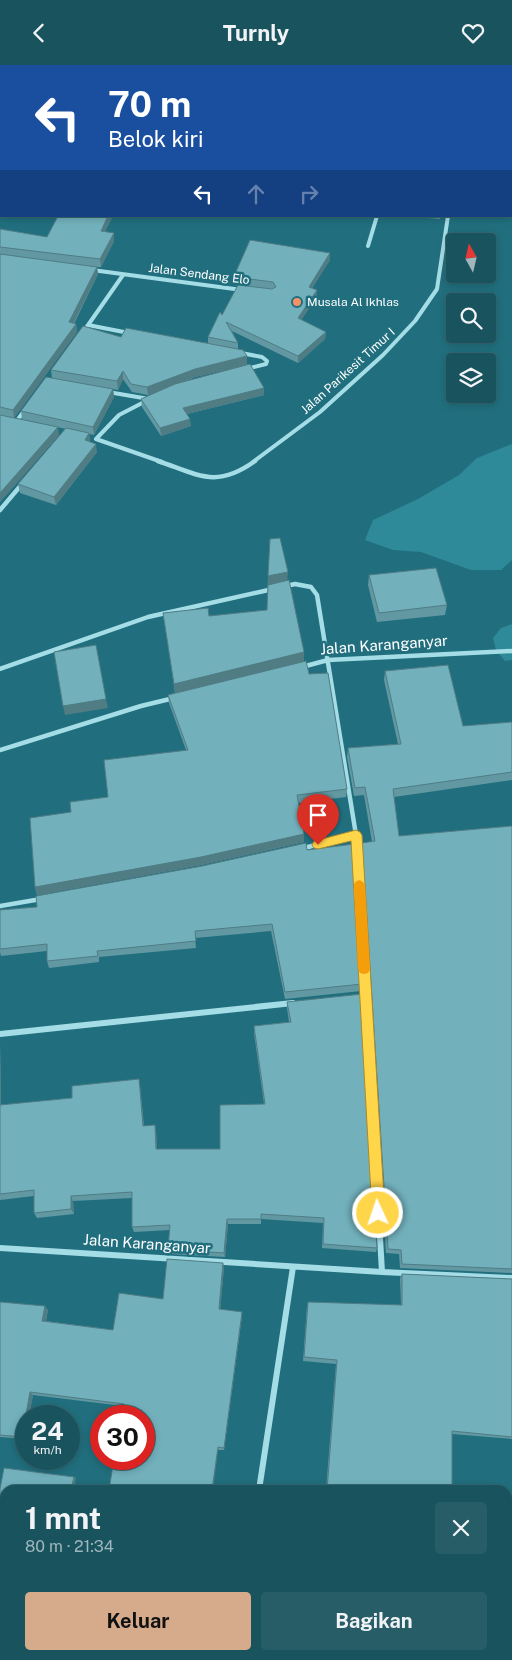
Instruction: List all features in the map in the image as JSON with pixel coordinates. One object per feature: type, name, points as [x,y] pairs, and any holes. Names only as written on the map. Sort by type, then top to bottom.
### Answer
[{"type":"street","points":[[368,246],[378,217]]},
{"type":"street","name":"Jalan Parikesit Timur I","points":[[89,437],[208,478],[222,478],[241,471],[320,412],[383,355],[415,321],[437,289],[448,217]]},
{"type":"street","name":"Jalan Sendang Elo","points":[[85,269],[245,290]]},
{"type":"street","points":[[82,333],[123,275]]},
{"type":"street","points":[[88,325],[136,334]]},
{"type":"street","points":[[233,352],[266,359],[266,364],[238,371]]},
{"type":"street","points":[[102,391],[149,399]]},
{"type":"street","points":[[96,439],[109,422],[124,410],[158,396]]},
{"type":"street","points":[[16,422],[28,406]]},
{"type":"street","points":[[0,418],[25,423]]},
{"type":"street","points":[[0,510],[24,482]]},
{"type":"street","points":[[0,669],[148,617],[295,584],[312,587],[317,595],[356,835],[382,1272]]},
{"type":"street","name":"Jalan Karanganyar","points":[[300,667],[328,660],[512,651]]},
{"type":"street","points":[[0,750],[141,706],[178,697]]},
{"type":"street","points":[[298,849],[356,835]]},
{"type":"street","points":[[0,906],[46,899]]},
{"type":"street","points":[[356,996],[366,995]]},
{"type":"street","points":[[0,1034],[296,1003]]},
{"type":"street","name":"Jalan Karanganyar","points":[[0,1248],[293,1267],[512,1278]]},
{"type":"street","points":[[260,1485],[293,1267]]},
{"type":"shaded area","points":[[512,444],[512,560],[501,570],[471,570],[421,552],[393,550],[365,540],[373,520],[418,499],[459,475],[477,458]]},
{"type":"shaded area","points":[[512,624],[512,660],[505,661],[496,650],[493,638],[501,628]]},
{"type":"building","points":[[57,217],[108,217],[101,231],[114,233],[100,259],[0,247],[0,229],[47,237]]},
{"type":"building","points":[[250,240],[330,253],[309,287],[317,290],[298,318],[326,332],[298,356],[226,322],[238,343],[208,337],[220,312],[222,315],[238,285],[272,289],[276,287],[273,282],[242,278],[244,275],[235,274]]},
{"type":"building","points":[[0,254],[97,267],[69,322],[76,324],[13,410],[0,407]]},
{"type":"building","points":[[83,326],[121,337],[126,328],[243,350],[247,356],[195,369],[147,387],[131,384],[123,371],[117,381],[51,370]]},
{"type":"building","points":[[250,364],[264,388],[183,408],[190,419],[160,428],[141,399],[175,384]]},
{"type":"building","points":[[46,377],[113,389],[93,427],[21,411]]},
{"type":"building","points":[[0,415],[58,427],[0,493]]},
{"type":"building","points":[[66,428],[89,433],[85,440],[96,444],[54,497],[18,484]]},
{"type":"building","points":[[280,538],[288,572],[268,576],[270,539]]},
{"type":"building","points":[[436,568],[447,605],[379,613],[369,575]]},
{"type":"building","points":[[289,580],[304,652],[174,684],[163,613],[208,608],[209,616],[267,610],[268,585]]},
{"type":"building","points":[[96,645],[106,699],[63,706],[54,652]]},
{"type":"building","points":[[306,661],[309,674],[328,673],[347,789],[297,795],[304,834],[201,857],[35,887],[30,818],[71,812],[70,802],[108,797],[104,760],[188,750],[168,695]]},
{"type":"building","points":[[448,665],[463,726],[512,722],[512,772],[393,789],[399,836],[512,826],[512,1269],[402,1264],[401,1250],[388,1249],[362,843],[375,841],[365,787],[355,788],[348,748],[401,744],[385,671]]},
{"type":"building","points":[[306,843],[307,850],[354,844],[362,984],[285,992],[272,924],[195,931],[196,941],[97,951],[98,956],[47,961],[47,944],[0,949],[0,910],[37,907],[36,896],[202,866]]},
{"type":"building","points":[[362,994],[377,1248],[323,1244],[324,1218],[261,1214],[261,1219],[227,1219],[224,1253],[168,1249],[170,1225],[132,1227],[132,1192],[71,1196],[71,1209],[34,1213],[34,1190],[0,1194],[0,1105],[72,1098],[72,1086],[139,1079],[143,1126],[155,1125],[156,1149],[220,1149],[220,1105],[265,1104],[254,1026],[291,1022],[287,1002]]},
{"type":"building","points":[[167,1259],[223,1263],[219,1309],[242,1312],[224,1448],[218,1447],[213,1485],[110,1485],[112,1470],[155,1470],[155,1405],[124,1405],[30,1392],[28,1405],[15,1405],[15,1436],[0,1435],[0,1302],[45,1306],[42,1321],[113,1330],[119,1293],[163,1299]]},
{"type":"building","points":[[402,1274],[512,1279],[512,1437],[452,1431],[452,1485],[327,1485],[337,1360],[304,1357],[308,1302],[402,1305]]},
{"type":"building","points":[[4,1468],[74,1477],[72,1485],[1,1485]]},
{"type":"slow traffic","points":[[359,885],[364,969]]},
{"type":"place","name":"Musala Al Ikhlas","points":[[297,302]]},
{"type":"route","points":[[318,845],[356,835],[378,1213]]}]
